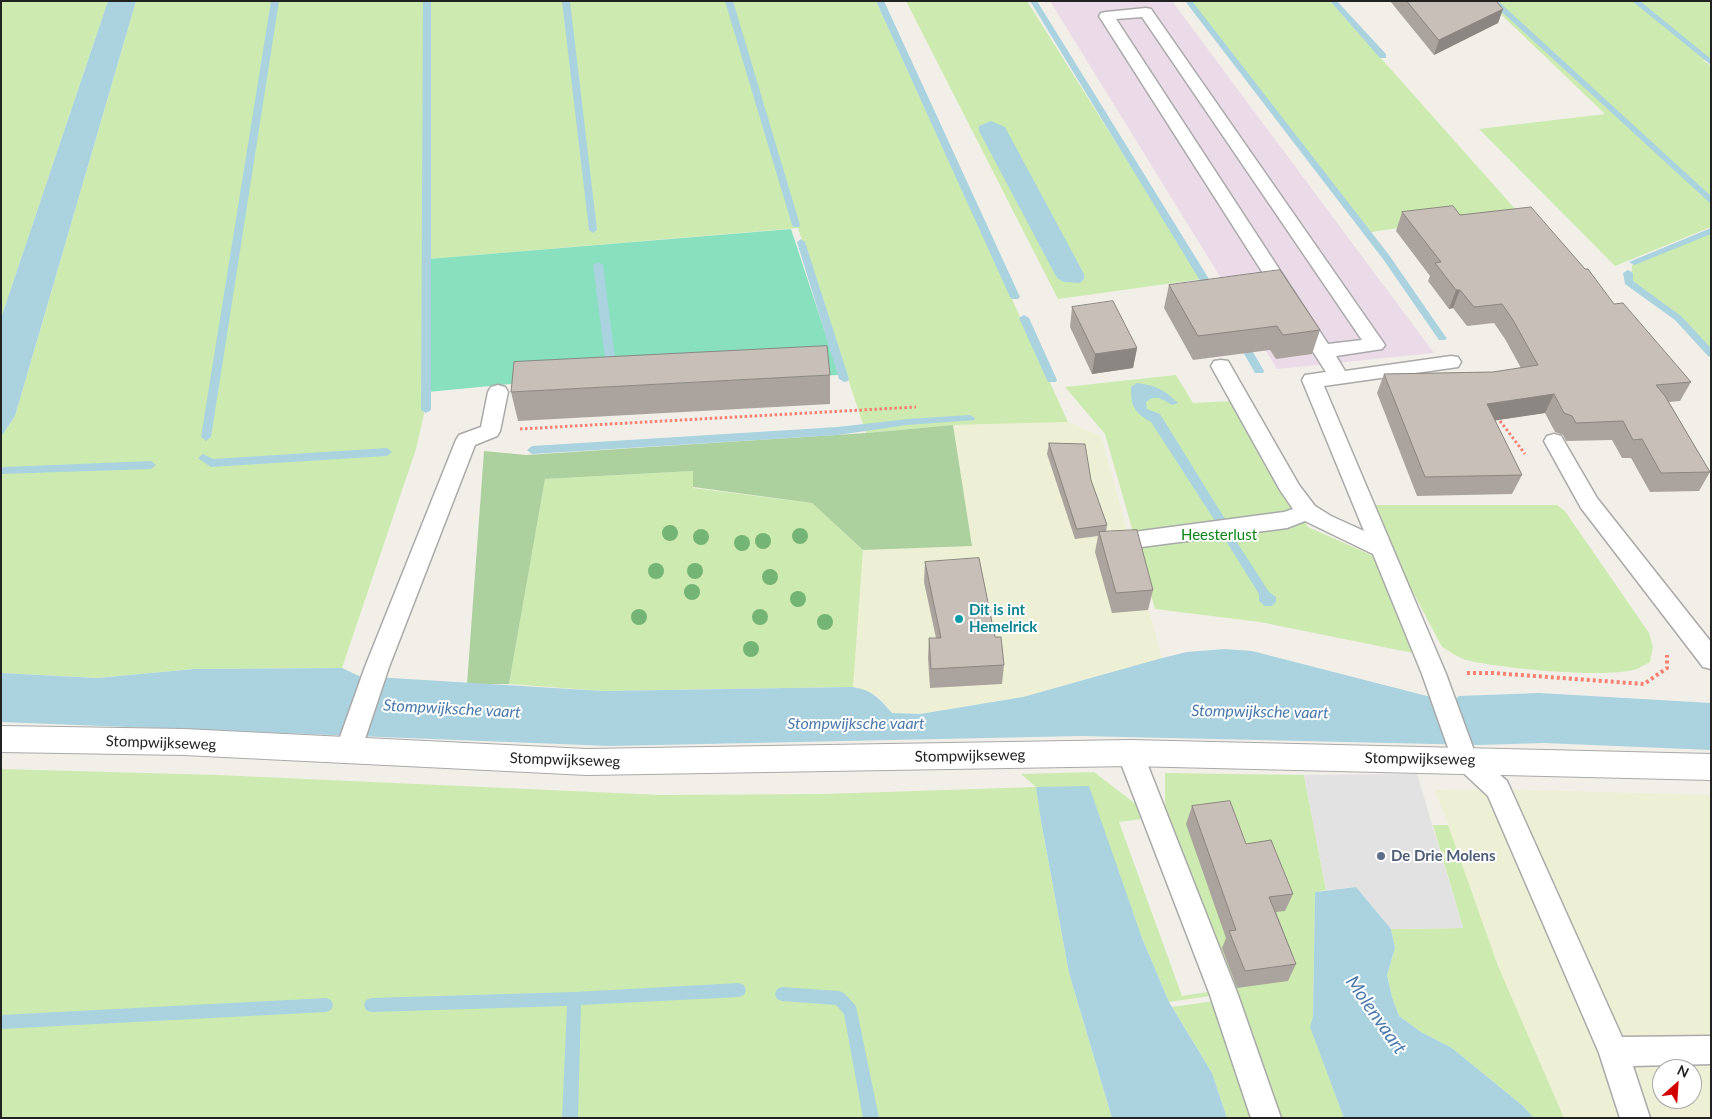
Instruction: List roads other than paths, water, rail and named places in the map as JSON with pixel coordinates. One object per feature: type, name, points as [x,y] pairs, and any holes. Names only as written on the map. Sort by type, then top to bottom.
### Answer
[{"type":"street","name":"Stompwijkseweg","points":[[1,739],[349,745],[587,762],[1130,753],[1462,752],[1711,767]]},
{"type":"lane","points":[[1322,351],[1375,345],[1146,12],[1106,16],[1322,351],[1340,378]]},
{"type":"lane","points":[[1451,362],[1340,378],[1312,380],[1437,682],[1462,752],[1498,790],[1614,1052],[1635,1118]]},
{"type":"lane","points":[[1221,366],[1291,490],[1307,512],[1323,522],[1382,549]]},
{"type":"lane","points":[[349,745],[377,667],[466,440],[490,431],[498,392]]},
{"type":"lane","points":[[1554,442],[1589,503],[1711,660]]},
{"type":"lane","points":[[1126,541],[1287,520],[1307,512]]},
{"type":"lane","points":[[1130,753],[1224,995],[1266,1118]]},
{"type":"lane","points":[[1614,1052],[1711,1050]]},
{"type":"water","points":[[108,1],[136,1],[15,416],[1,437],[1,318]]},
{"type":"water","points":[[991,121],[1005,127],[1084,274],[1084,279],[1080,283],[1064,282],[1057,278],[979,131],[979,126]]},
{"type":"water","points":[[1137,383],[1159,389],[1178,403],[1172,405],[1156,398],[1146,402],[1147,409],[1160,414],[1225,519],[1215,521],[1151,422],[1137,412],[1132,400],[1131,387]]},
{"type":"water","points":[[1223,536],[1233,536],[1269,592],[1276,597],[1276,602],[1272,606],[1265,606],[1259,601],[1259,594]]},
{"type":"water","name":"Stompwijksche vaart","points":[[1224,649],[1252,651],[1427,696],[1454,700],[1459,696],[1539,693],[1711,703],[1711,750],[1544,743],[1479,745],[1081,736],[610,746],[1,722],[1,673],[97,678],[194,669],[342,668],[359,676],[603,691],[853,687],[865,690],[875,696],[892,713],[920,714],[1023,697],[1187,652]]},
{"type":"water","points":[[1089,786],[1142,938],[1169,1002],[1212,1073],[1227,1118],[1112,1118],[1069,973],[1036,787]]},
{"type":"water","name":"Molenvaart","points":[[1356,887],[1391,929],[1395,948],[1387,975],[1399,1016],[1421,1032],[1452,1048],[1523,1106],[1534,1118],[1344,1118],[1310,1027],[1313,1017],[1315,892]]},
{"type":"waterway","points":[[206,437],[275,1]]},
{"type":"waterway","points":[[426,410],[427,1]]},
{"type":"waterway","points":[[566,1],[593,230]]},
{"type":"waterway","points":[[729,1],[796,225]]},
{"type":"waterway","points":[[880,1],[1015,297]]},
{"type":"waterway","points":[[1033,1],[1212,292]]},
{"type":"waterway","points":[[1188,1],[1386,257],[1442,338]]},
{"type":"waterway","points":[[1333,1],[1383,56]]},
{"type":"waterway","points":[[1493,1],[1711,201]]},
{"type":"waterway","points":[[1635,1],[1711,63]]},
{"type":"waterway","points":[[1634,262],[1711,231]]},
{"type":"waterway","points":[[801,242],[844,379]]},
{"type":"waterway","points":[[598,265],[610,358]]},
{"type":"waterway","points":[[1628,273],[1628,282],[1678,318],[1711,354]]},
{"type":"waterway","points":[[1024,318],[1052,380]]},
{"type":"waterway","points":[[1241,340],[1259,371]]},
{"type":"waterway","points":[[532,450],[838,431],[907,422],[970,418]]},
{"type":"waterway","points":[[203,458],[211,463],[387,452]]},
{"type":"waterway","points":[[4,471],[151,465]]},
{"type":"waterway","points":[[574,999],[739,990]]},
{"type":"waterway","points":[[782,994],[839,998],[851,1011],[871,1118]]},
{"type":"waterway","points":[[371,1005],[574,999]]},
{"type":"waterway","points":[[570,1118],[574,999]]},
{"type":"waterway","points":[[1,1022],[326,1005]]},
{"type":"place","name":"Dit is int Hemelrick","points":[[959,619]]},
{"type":"place","name":"De Drie Molens","points":[[1381,856]]},
{"type":"park label","name":"Heesterlust","points":[[1219,535]]}]
